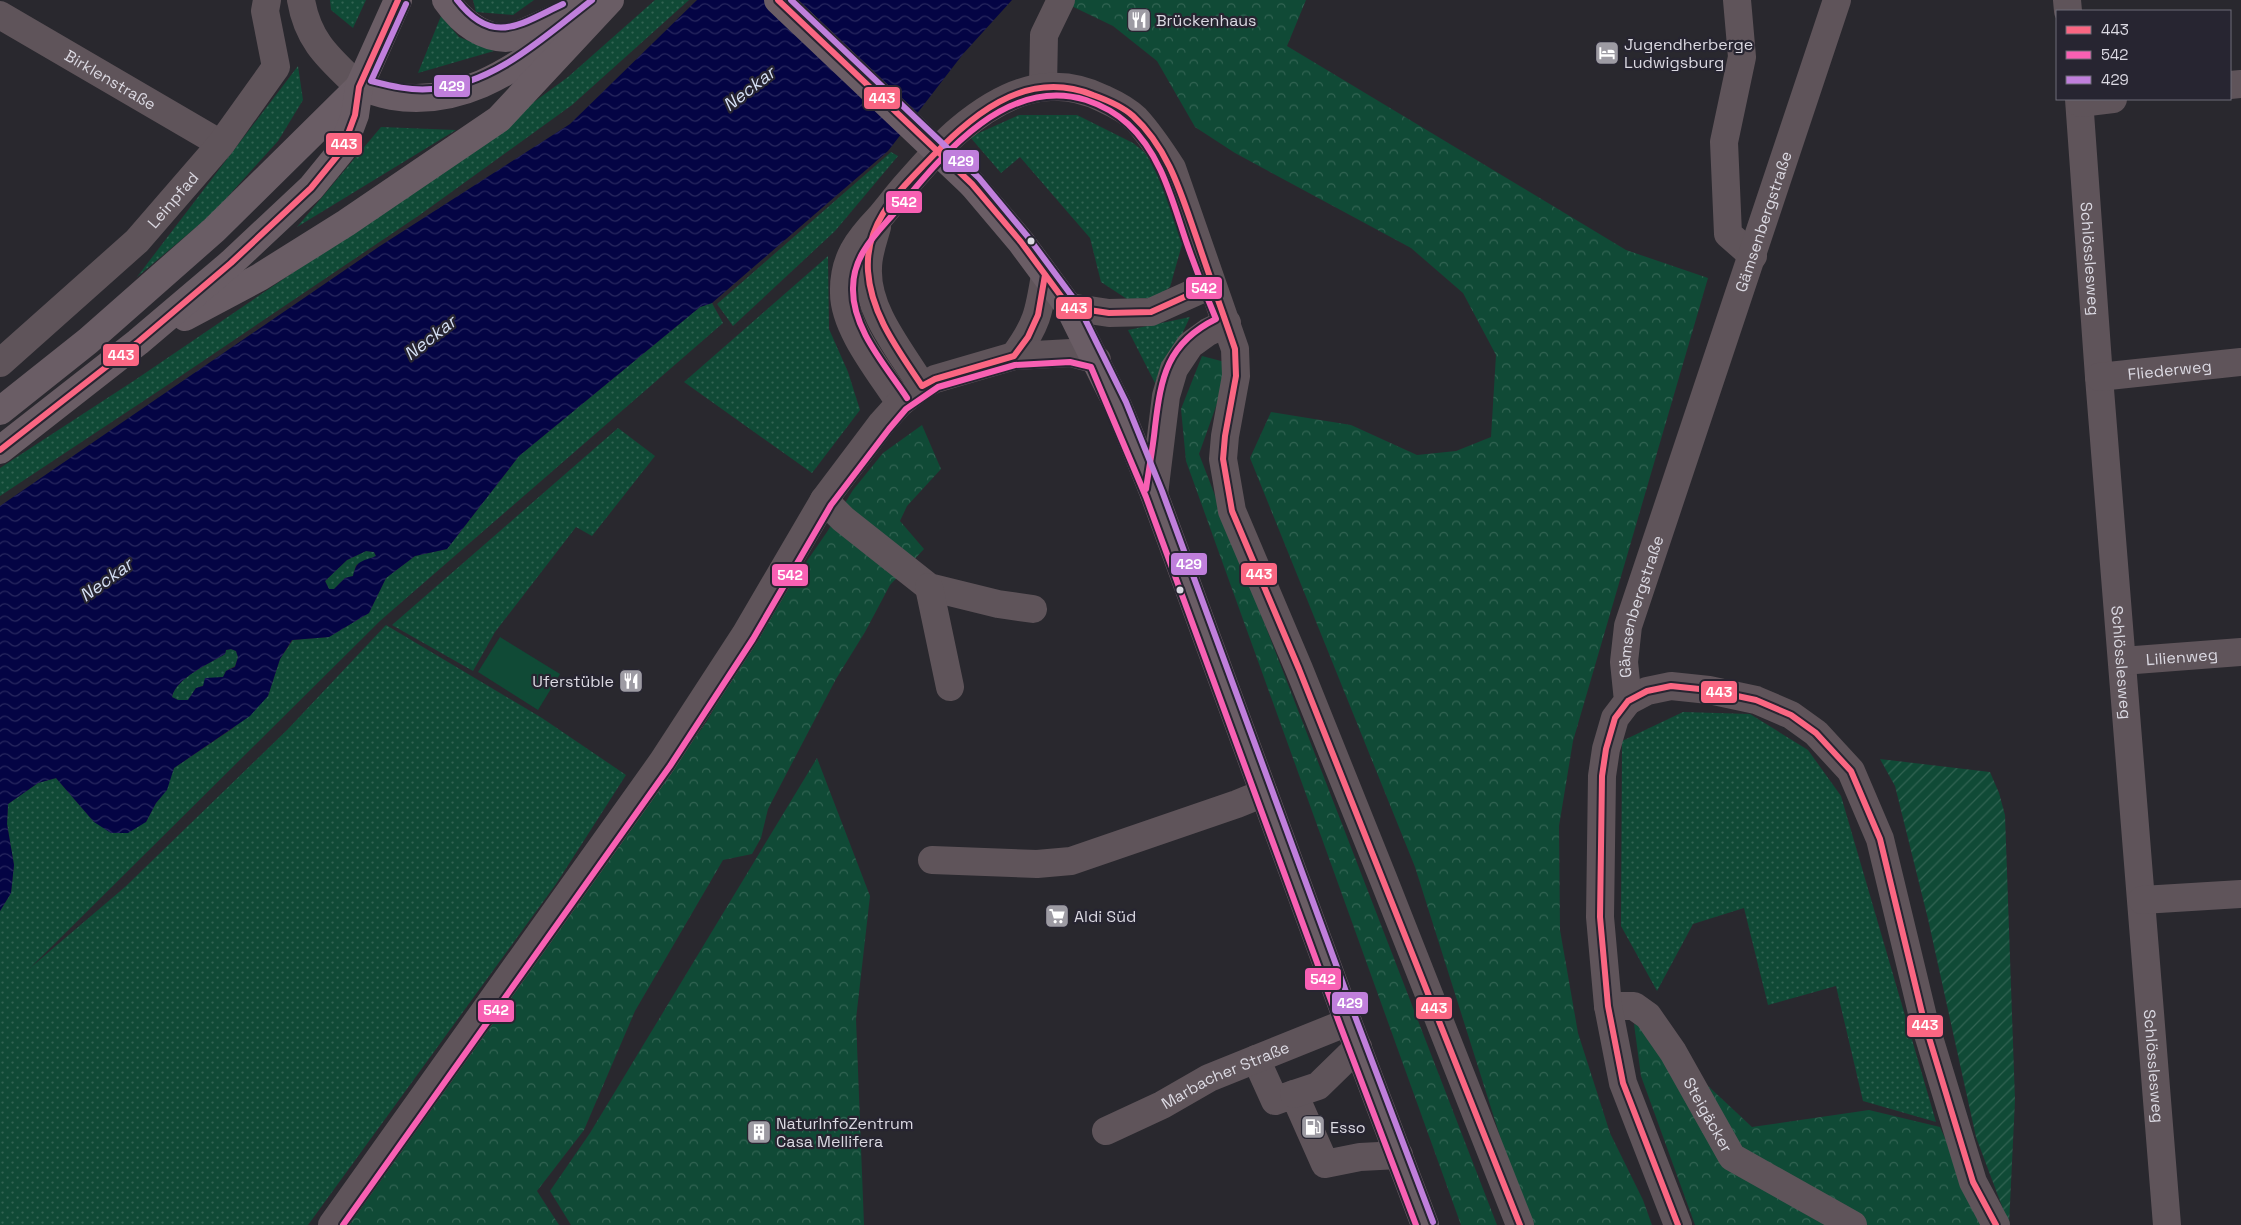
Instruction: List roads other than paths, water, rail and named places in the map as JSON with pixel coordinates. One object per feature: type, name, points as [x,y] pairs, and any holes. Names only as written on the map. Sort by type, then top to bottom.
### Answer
[{"type":"main road","points":[[0,450],[138,342],[231,263],[311,188],[342,150],[356,115],[359,87],[398,0]]},
{"type":"main road","points":[[446,0],[456,14],[466,23],[486,34],[507,38],[594,0]]},
{"type":"main road","points":[[359,87],[392,96],[418,98],[443,97],[479,86],[521,65],[606,0]]},
{"type":"main road","points":[[138,342],[260,277],[346,223],[499,119],[610,0]]},
{"type":"main road","points":[[778,0],[972,184],[1021,242],[1069,307],[1097,360],[1131,436],[1154,494],[1425,1225]]},
{"type":"main road","points":[[0,411],[88,341],[214,230],[359,87]]},
{"type":"street","name":"Leinpfad","points":[[0,363],[137,241],[221,144],[276,67],[264,11],[267,0]]},
{"type":"street","points":[[301,0],[307,28],[324,53],[359,87]]},
{"type":"street","points":[[1043,86],[1044,35],[1061,0]]},
{"type":"street","points":[[1737,0],[1742,57],[1724,142],[1728,234],[1753,256]]},
{"type":"street","name":"Gämsenbergstraße","points":[[1678,1225],[1623,1083],[1608,1006],[1600,917],[1602,776],[1606,749],[1615,718],[1628,701],[1624,662],[1628,626],[1837,0]]},
{"type":"street","name":"Birklenstraße","points":[[0,15],[221,144]]},
{"type":"street","points":[[900,404],[852,324],[844,293],[848,261],[856,243],[900,191],[958,130],[997,104],[1019,93],[1043,86],[1064,86],[1091,92],[1119,106],[1135,118],[1152,137],[1172,168],[1211,285],[1227,323],[1235,349],[1237,368],[1223,459],[1232,512],[1361,823],[1520,1225]]},
{"type":"street","points":[[2079,101],[2096,100]]},
{"type":"street","name":"Schlösslesweg","points":[[2079,101],[2166,1225]]},
{"type":"street","points":[[880,216],[871,248],[868,269],[869,284],[880,317],[922,386]]},
{"type":"street","points":[[1014,356],[1028,337],[1038,315],[1045,275]]},
{"type":"street","points":[[1069,307],[1109,313],[1151,312],[1211,285]]},
{"type":"street","points":[[1154,494],[1166,396],[1174,369],[1190,345],[1208,332],[1227,323]]},
{"type":"street","points":[[332,1225],[663,760],[745,635],[824,500],[852,461],[900,404],[922,386],[935,379],[1014,356],[1071,354],[1097,360]]},
{"type":"street","name":"Fliederweg","points":[[2099,377],[2241,362]]},
{"type":"street","points":[[824,500],[843,519],[929,587],[998,604],[1033,609]]},
{"type":"street","points":[[929,587],[950,687]]},
{"type":"street","name":"Lilienweg","points":[[2122,660],[2241,652]]},
{"type":"street","points":[[1628,701],[1647,691],[1671,686],[1709,690],[1756,700],[1791,715],[1816,733],[1851,771],[1880,839],[1924,1022],[1973,1182],[1996,1225]]},
{"type":"street","points":[[932,860],[1036,864],[1070,861],[1237,804],[1264,792]]},
{"type":"street","points":[[2142,900],[2241,894]]},
{"type":"street","name":"Steigäcker","points":[[1608,1006],[1634,1006],[1648,1016],[1672,1052],[1732,1157],[1853,1225]]},
{"type":"street","points":[[1256,1058],[1275,1101],[1318,1086],[1353,1035]]},
{"type":"street","name":"Marbacher Straße","points":[[1106,1131],[1162,1105],[1209,1078],[1256,1058],[1353,1035]]},
{"type":"street","points":[[1294,1094],[1325,1164],[1360,1157],[1399,1155]]},
{"type":"water","name":"Neckar","points":[[697,0],[1012,0],[963,54],[888,151],[712,303],[700,307],[519,456],[447,549],[415,556],[386,578],[369,613],[329,637],[292,640],[280,659],[268,696],[250,716],[174,768],[167,790],[156,803],[146,822],[128,833],[111,833],[94,822],[56,778],[38,783],[8,804],[7,824],[14,865],[11,893],[0,911],[0,506],[380,246],[570,124]],"holes":[[[366,551],[374,552],[376,556],[358,564],[353,576],[345,578],[334,589],[329,589],[325,581],[347,560]],[[226,650],[236,651],[238,657],[235,667],[226,671],[223,677],[205,678],[203,686],[196,688],[188,700],[178,700],[172,697],[175,690],[186,678],[225,654]]]},
{"type":"place","name":"Brückenhaus","points":[[1139,20]]},
{"type":"place","name":"Jugendherberge Ludwigsburg","points":[[1607,53]]},
{"type":"place","name":"Uferstüble","points":[[631,681]]},
{"type":"place","name":"Aldi Süd","points":[[1057,916]]},
{"type":"place","name":"Esso","points":[[1313,1127]]},
{"type":"place","name":"NaturInfoZentrum Casa Mellifera","points":[[759,1132]]}]
